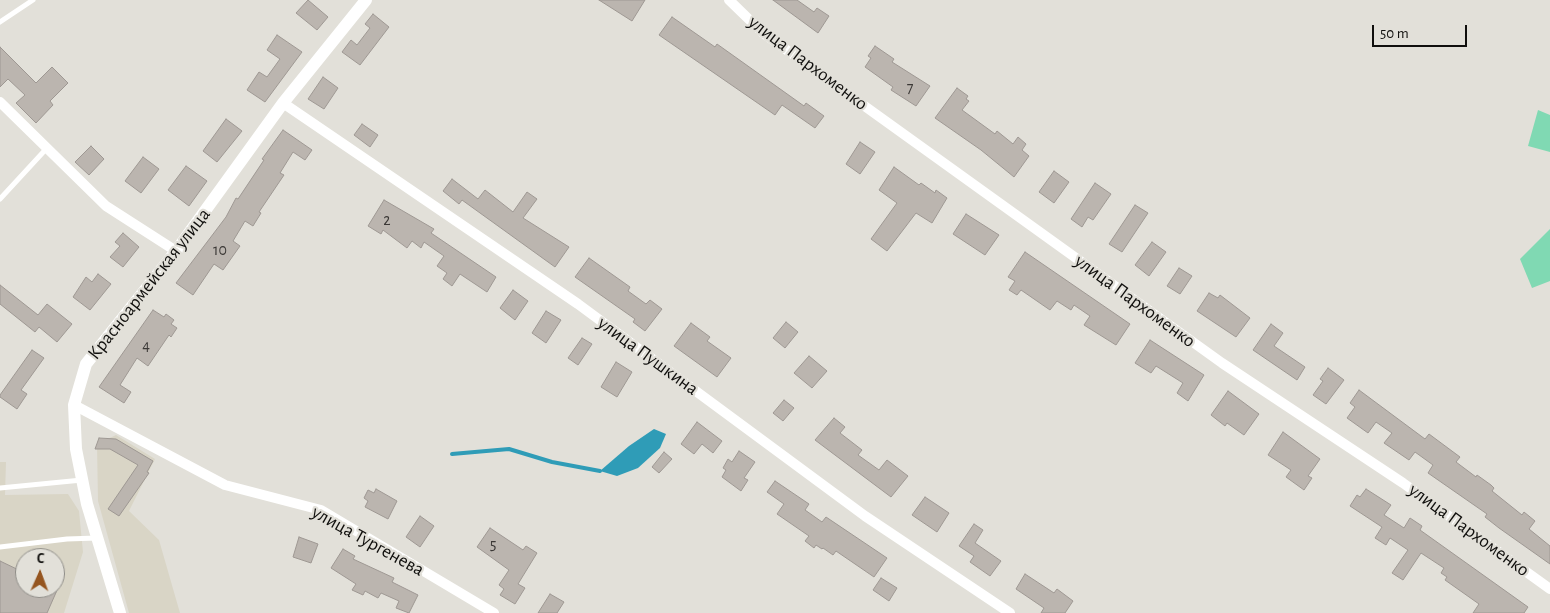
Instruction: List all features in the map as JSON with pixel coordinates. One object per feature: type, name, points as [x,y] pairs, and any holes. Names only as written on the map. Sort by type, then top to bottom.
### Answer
[{"type":"street","name":"Красноармейская улица","points":[[120,613],[97,538],[76,448],[74,405],[86,364],[176,251],[283,103],[366,0]]},
{"type":"street","name":"улица Пархоменко","points":[[729,0],[763,33],[1222,364],[1403,483],[1550,589]]},
{"type":"street","points":[[0,102],[106,206],[176,251]]},
{"type":"street","name":"улица Пушкина","points":[[283,103],[578,304],[865,516],[1010,613]]},
{"type":"street","name":"улица Тургенева","points":[[74,405],[225,485],[321,510],[494,613]]},
{"type":"lane","points":[[0,22],[33,0]]},
{"type":"lane","points":[[0,199],[47,148]]},
{"type":"lane","points":[[0,488],[82,480]]},
{"type":"lane","points":[[0,547],[67,539],[97,538]]},
{"type":"shaded area","points":[[116,435],[155,459],[129,511],[159,540],[180,613],[129,613],[98,501],[97,444]]},
{"type":"shaded area","points":[[0,462],[6,462],[5,495],[68,494],[79,511],[83,552],[64,613],[0,613]]},
{"type":"green space","points":[[1538,110],[1550,115],[1550,152],[1528,146]]},
{"type":"green space","points":[[1550,229],[1550,281],[1532,288],[1520,259]]},
{"type":"water","points":[[654,429],[666,434],[660,448],[638,468],[617,476],[600,471],[629,446]]},
{"type":"building","points":[[308,0],[328,17],[317,30],[296,13]]},
{"type":"building","points":[[599,0],[645,0],[632,21]]},
{"type":"building","points":[[773,0],[797,0],[814,12],[817,8],[829,16],[818,33]]},
{"type":"building","points":[[373,14],[389,27],[360,65],[342,52],[351,40],[357,45],[370,28],[365,24]]},
{"type":"building","points":[[672,17],[715,47],[717,44],[804,106],[806,103],[824,116],[815,128],[782,105],[775,115],[659,35]]},
{"type":"building","points":[[277,35],[302,52],[265,102],[247,90],[259,72],[267,77],[280,59],[267,50]]},
{"type":"building","points":[[875,46],[894,59],[892,62],[930,86],[916,106],[891,90],[893,87],[865,67],[871,58],[868,56]]},
{"type":"building","points":[[0,47],[36,83],[52,67],[68,83],[50,101],[53,105],[36,123],[16,103],[25,95],[8,79],[0,87]]},
{"type":"building","points":[[323,77],[338,88],[324,109],[308,99]]},
{"type":"building","points":[[957,88],[968,96],[966,99],[969,101],[962,110],[995,134],[997,131],[1013,144],[1018,137],[1026,144],[1022,150],[1029,156],[1014,177],[981,150],[935,118]]},
{"type":"building","points":[[226,119],[242,131],[217,162],[203,151]]},
{"type":"building","points":[[362,124],[378,135],[370,147],[354,135]]},
{"type":"building","points":[[283,130],[312,150],[305,160],[293,152],[280,173],[284,175],[259,212],[261,213],[253,226],[245,221],[233,241],[240,246],[223,270],[214,264],[193,295],[176,283],[226,217],[236,198],[238,199],[264,160],[262,159]]},
{"type":"building","points":[[860,142],[875,152],[860,174],[846,164]]},
{"type":"building","points":[[91,146],[104,159],[89,175],[75,162]]},
{"type":"building","points":[[143,157],[159,169],[141,193],[125,181]]},
{"type":"building","points":[[186,166],[207,181],[189,206],[168,190]]},
{"type":"building","points":[[894,167],[919,185],[921,183],[935,193],[936,190],[947,198],[932,223],[916,213],[887,251],[871,239],[897,203],[879,190]]},
{"type":"building","points":[[1054,171],[1069,182],[1054,203],[1039,192]]},
{"type":"building","points":[[452,179],[478,199],[485,190],[513,212],[527,192],[537,199],[523,218],[569,247],[555,267],[462,200],[459,204],[443,191]]},
{"type":"building","points":[[1095,183],[1111,194],[1093,220],[1088,217],[1082,227],[1071,219]]},
{"type":"building","points":[[384,200],[434,229],[431,233],[496,277],[487,292],[460,274],[452,286],[443,279],[447,273],[437,266],[444,256],[424,242],[421,248],[412,241],[407,248],[383,230],[381,234],[368,226]]},
{"type":"building","points":[[1135,205],[1148,213],[1122,252],[1109,244]]},
{"type":"building","points":[[966,214],[999,235],[985,255],[953,234]]},
{"type":"building","points":[[123,233],[139,247],[123,267],[110,257],[120,246],[115,242]]},
{"type":"building","points":[[1152,242],[1166,252],[1149,276],[1135,265]]},
{"type":"building","points":[[1025,252],[1130,324],[1116,345],[1084,325],[1090,316],[1074,305],[1071,310],[1057,301],[1050,310],[1021,290],[1017,295],[1009,290],[1015,281],[1008,277]]},
{"type":"building","points":[[589,258],[630,287],[628,291],[646,304],[650,300],[662,309],[645,331],[633,322],[635,319],[575,277]]},
{"type":"building","points":[[1179,268],[1192,276],[1180,294],[1167,286]]},
{"type":"building","points":[[98,274],[111,284],[90,310],[73,297],[86,277],[92,282]]},
{"type":"building","points":[[0,285],[38,315],[47,304],[72,324],[57,342],[39,327],[35,332],[0,304]]},
{"type":"building","points":[[513,290],[528,301],[515,320],[500,308]]},
{"type":"building","points":[[1209,293],[1218,298],[1220,295],[1250,318],[1236,337],[1197,311]]},
{"type":"building","points":[[153,310],[164,317],[166,314],[174,320],[171,324],[177,328],[171,337],[169,335],[148,366],[137,358],[120,385],[131,392],[124,403],[99,387]]},
{"type":"building","points":[[546,311],[561,320],[546,343],[532,333]]},
{"type":"building","points":[[786,322],[798,332],[785,348],[773,338]]},
{"type":"building","points":[[691,323],[710,337],[707,341],[731,358],[717,377],[674,346]]},
{"type":"building","points":[[1271,324],[1283,333],[1274,346],[1305,367],[1297,380],[1253,350]]},
{"type":"building","points":[[582,338],[592,344],[578,365],[568,358]]},
{"type":"building","points":[[1150,340],[1204,375],[1188,401],[1177,393],[1183,383],[1156,366],[1151,373],[1135,363]]},
{"type":"building","points":[[32,350],[44,358],[21,390],[27,394],[17,409],[0,397],[0,395]]},
{"type":"building","points":[[809,356],[827,371],[812,388],[794,373]]},
{"type":"building","points":[[616,362],[632,372],[617,397],[601,387]]},
{"type":"building","points":[[1328,368],[1344,380],[1326,404],[1313,395],[1323,381],[1320,379]]},
{"type":"building","points":[[1359,390],[1425,439],[1429,434],[1460,457],[1456,462],[1476,477],[1477,475],[1491,485],[1494,488],[1492,491],[1522,515],[1524,512],[1535,521],[1529,529],[1550,546],[1550,564],[1485,517],[1487,514],[1428,473],[1433,465],[1415,452],[1409,460],[1384,443],[1392,433],[1376,422],[1368,433],[1347,418],[1355,407],[1350,403]]},
{"type":"building","points":[[1228,391],[1259,414],[1244,435],[1227,423],[1225,426],[1211,415]]},
{"type":"building","points":[[784,400],[794,408],[783,421],[773,413]]},
{"type":"building","points":[[834,418],[845,427],[840,433],[862,450],[858,455],[879,470],[887,460],[908,476],[891,497],[815,440]]},
{"type":"building","points":[[697,422],[722,441],[713,453],[702,444],[694,454],[681,444]]},
{"type":"building","points":[[1283,432],[1320,459],[1308,476],[1312,478],[1304,490],[1286,477],[1291,470],[1268,455]]},
{"type":"building","points":[[99,438],[116,439],[153,461],[147,472],[149,473],[119,516],[108,509],[138,465],[110,449],[95,449]]},
{"type":"building","points":[[739,451],[755,462],[744,478],[748,480],[741,491],[722,477],[726,470],[723,468],[728,459],[732,462]]},
{"type":"building","points":[[664,452],[672,459],[659,473],[652,467]]},
{"type":"building","points":[[775,481],[809,504],[805,510],[822,522],[826,517],[887,558],[874,577],[836,551],[833,555],[816,545],[814,548],[805,541],[809,536],[777,514],[784,504],[767,492]]},
{"type":"building","points":[[376,489],[397,501],[388,519],[365,507],[368,501],[364,498],[368,490],[374,493]]},
{"type":"building","points":[[1366,489],[1391,505],[1384,515],[1404,528],[1410,518],[1422,526],[1420,530],[1528,607],[1524,613],[1473,613],[1479,604],[1445,580],[1447,577],[1441,573],[1444,568],[1421,553],[1403,580],[1392,573],[1408,550],[1390,538],[1386,545],[1375,538],[1382,527],[1350,506],[1357,495],[1360,497]]},
{"type":"building","points":[[925,497],[949,513],[937,532],[912,515]]},
{"type":"building","points":[[420,516],[434,526],[420,547],[406,537]]},
{"type":"building","points":[[974,524],[983,530],[975,543],[1001,561],[990,576],[970,562],[974,556],[959,546]]},
{"type":"building","points":[[490,528],[523,550],[526,546],[537,553],[518,584],[525,588],[515,604],[500,595],[504,589],[499,585],[509,570],[477,547]]},
{"type":"building","points":[[299,537],[318,544],[311,563],[293,557]]},
{"type":"building","points":[[343,549],[355,556],[353,559],[394,578],[392,582],[418,595],[409,613],[396,608],[399,601],[381,593],[378,598],[365,591],[363,595],[352,590],[356,584],[331,568]]},
{"type":"building","points":[[0,561],[15,568],[15,598],[54,598],[47,613],[0,613]]},
{"type":"building","points":[[1025,574],[1054,593],[1057,589],[1073,601],[1065,613],[1041,613],[1044,608],[1016,589]]},
{"type":"building","points":[[881,578],[897,588],[889,601],[873,590]]},
{"type":"building","points":[[550,594],[564,602],[557,613],[538,613]]},
{"type":"waterway","points":[[452,454],[509,449],[552,462],[600,471]]}]
